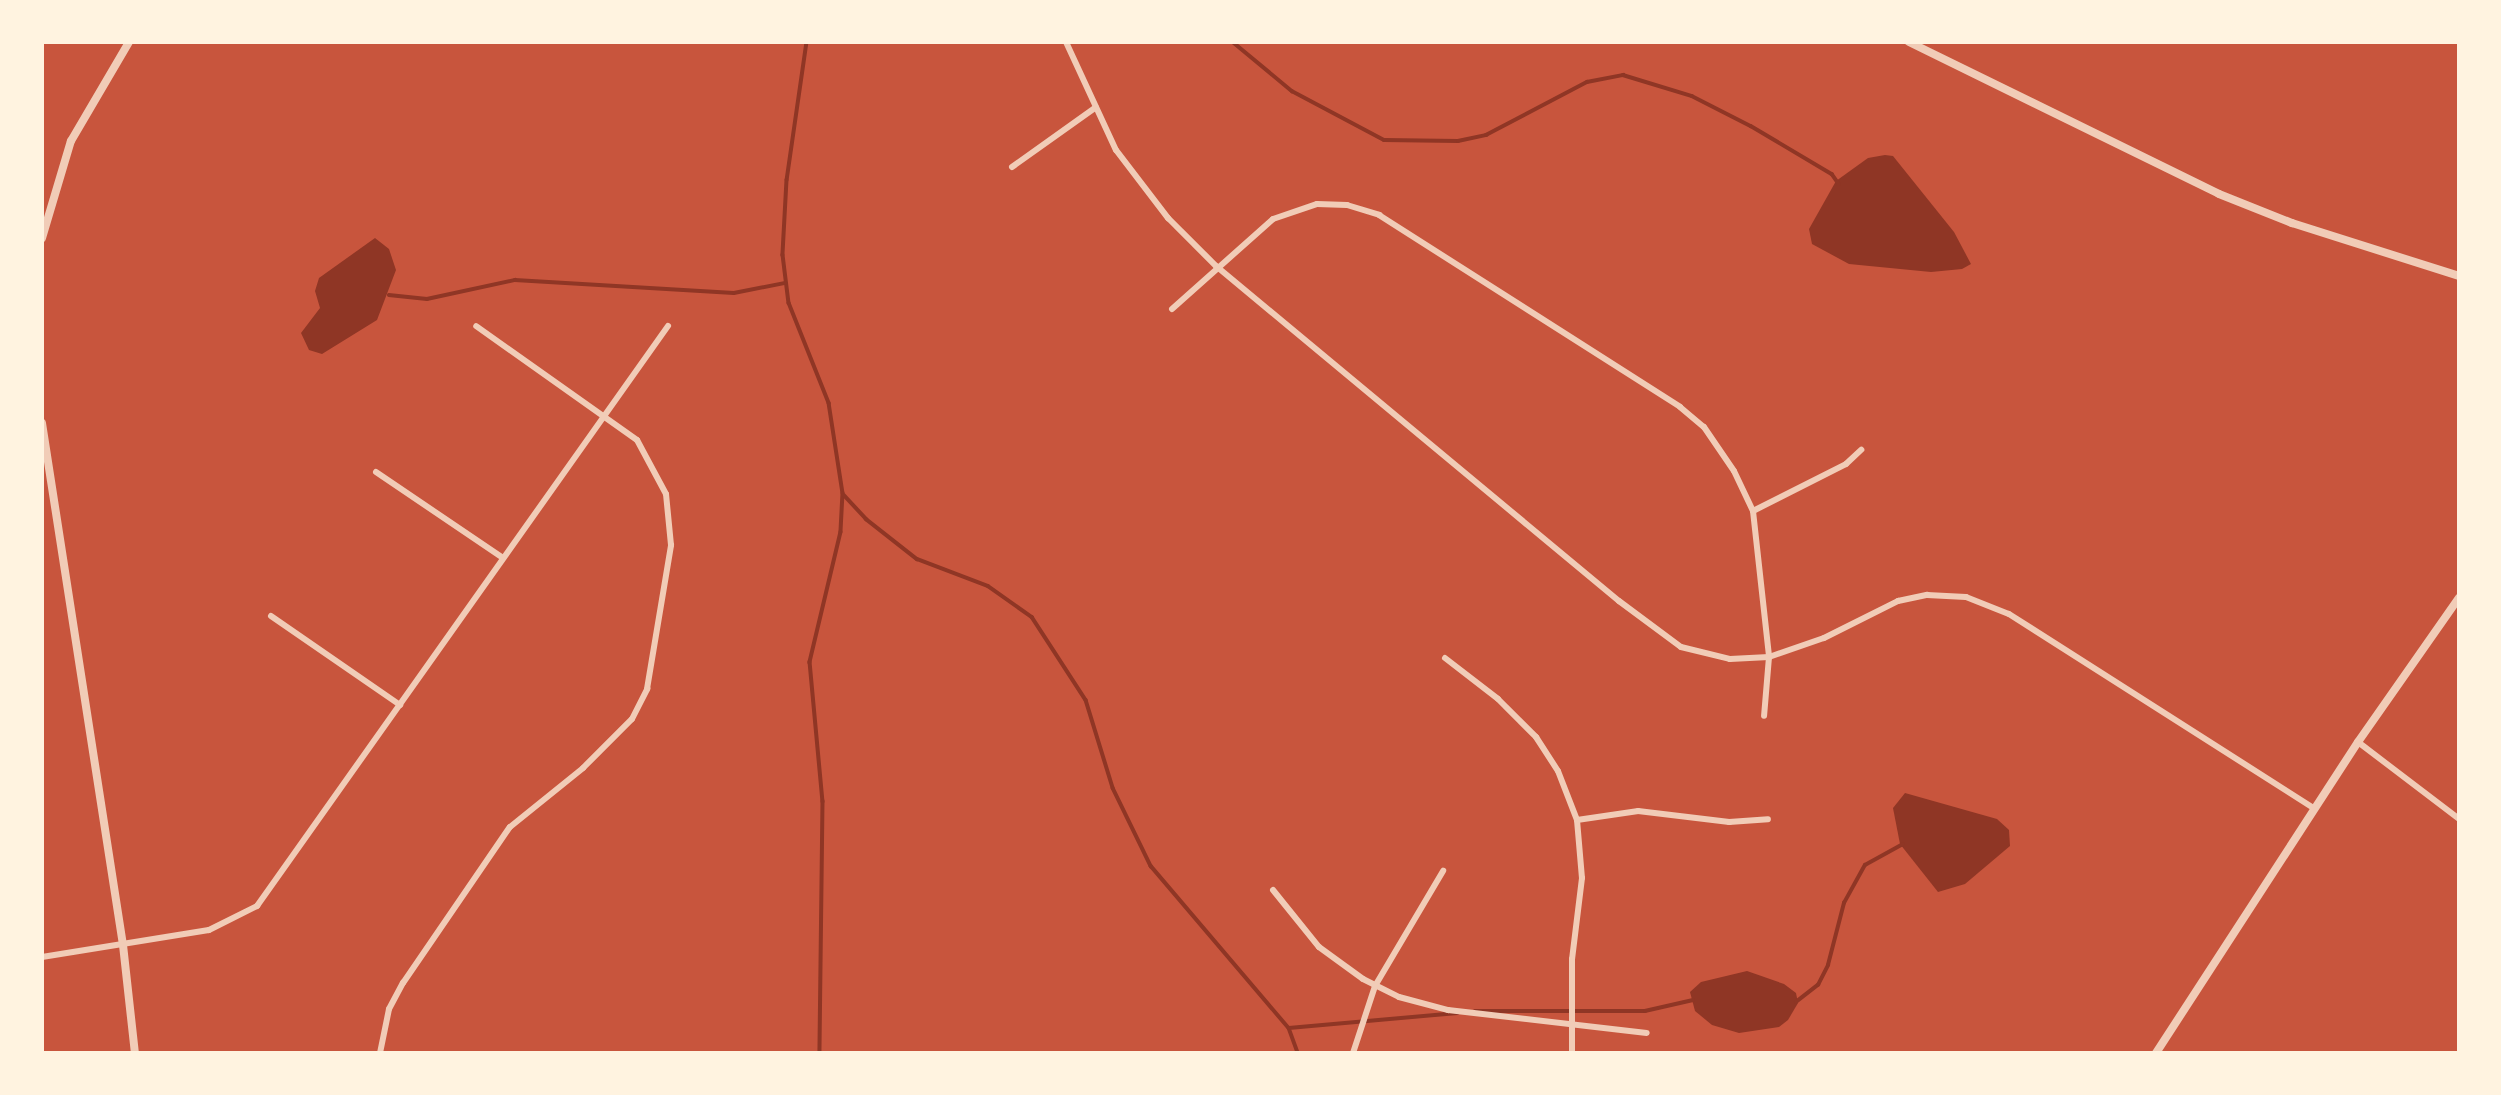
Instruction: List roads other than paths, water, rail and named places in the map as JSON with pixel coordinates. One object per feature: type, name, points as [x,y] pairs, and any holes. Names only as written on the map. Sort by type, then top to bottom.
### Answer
[{"type":"street","points":[[42,238],[71,141],[128,42]]},
{"type":"street","points":[[1066,42],[1116,150],[1149,195],[1216,266],[1619,601],[1681,647],[1730,660],[1769,657],[1824,638],[1898,601],[1927,595],[1966,597],[2009,614],[2314,808]]},
{"type":"street","points":[[1909,42],[2219,194],[2306,228],[2459,276]]},
{"type":"street","points":[[1012,167],[1096,107]]},
{"type":"street","points":[[1172,309],[1216,266],[1273,219],[1317,204],[1347,205],[1379,215],[1680,407],[1704,427],[1734,471],[1753,511],[1769,657],[1764,716]]},
{"type":"street","points":[[380,1053],[389,1009],[403,983],[510,827],[609,744],[632,719],[647,689],[671,545],[669,504],[644,448],[606,414],[476,326]]},
{"type":"street","points":[[42,957],[218,928],[257,906],[668,326]]},
{"type":"street","points":[[42,423],[123,945],[135,1053]]},
{"type":"street","points":[[1753,511],[1846,464],[1861,450]]},
{"type":"street","points":[[376,472],[503,558]]},
{"type":"street","points":[[2156,1053],[2358,741],[2459,598]]},
{"type":"street","points":[[271,616],[400,705]]},
{"type":"street","points":[[1445,658],[1499,699],[1536,737],[1558,771],[1577,820],[1583,878],[1572,959],[1572,1053]]},
{"type":"street","points":[[2358,741],[2459,819]]},
{"type":"street","points":[[1577,820],[1638,811],[1729,822],[1768,819]]},
{"type":"street","points":[[1353,1053],[1376,986],[1443,871]]},
{"type":"street","points":[[1273,890],[1319,947],[1376,986],[1424,1005],[1573,1027],[1647,1033]]},
{"type":"waterway","points":[[807,42],[787,180],[783,255],[789,303],[829,403],[843,493],[841,532],[810,662],[823,801],[820,1053]]},
{"type":"waterway","points":[[1233,42],[1292,91],[1384,140],[1458,141],[1486,135],[1587,82],[1623,75],[1692,96],[1751,126],[1832,174],[1839,184]]},
{"type":"waterway","points":[[389,295],[427,299],[515,280],[734,293],[785,283]]},
{"type":"waterway","points":[[844,495],[866,519],[917,559],[988,586],[1032,617],[1086,700],[1113,788],[1151,866],[1289,1028],[1298,1053]]},
{"type":"waterway","points":[[1796,1002],[1818,985],[1828,965],[1844,903],[1865,865],[1903,844]]},
{"type":"waterway","points":[[1475,1011],[1645,1011],[1693,1000]]},
{"type":"waterway","points":[[1289,1028],[1457,1013]]}]
